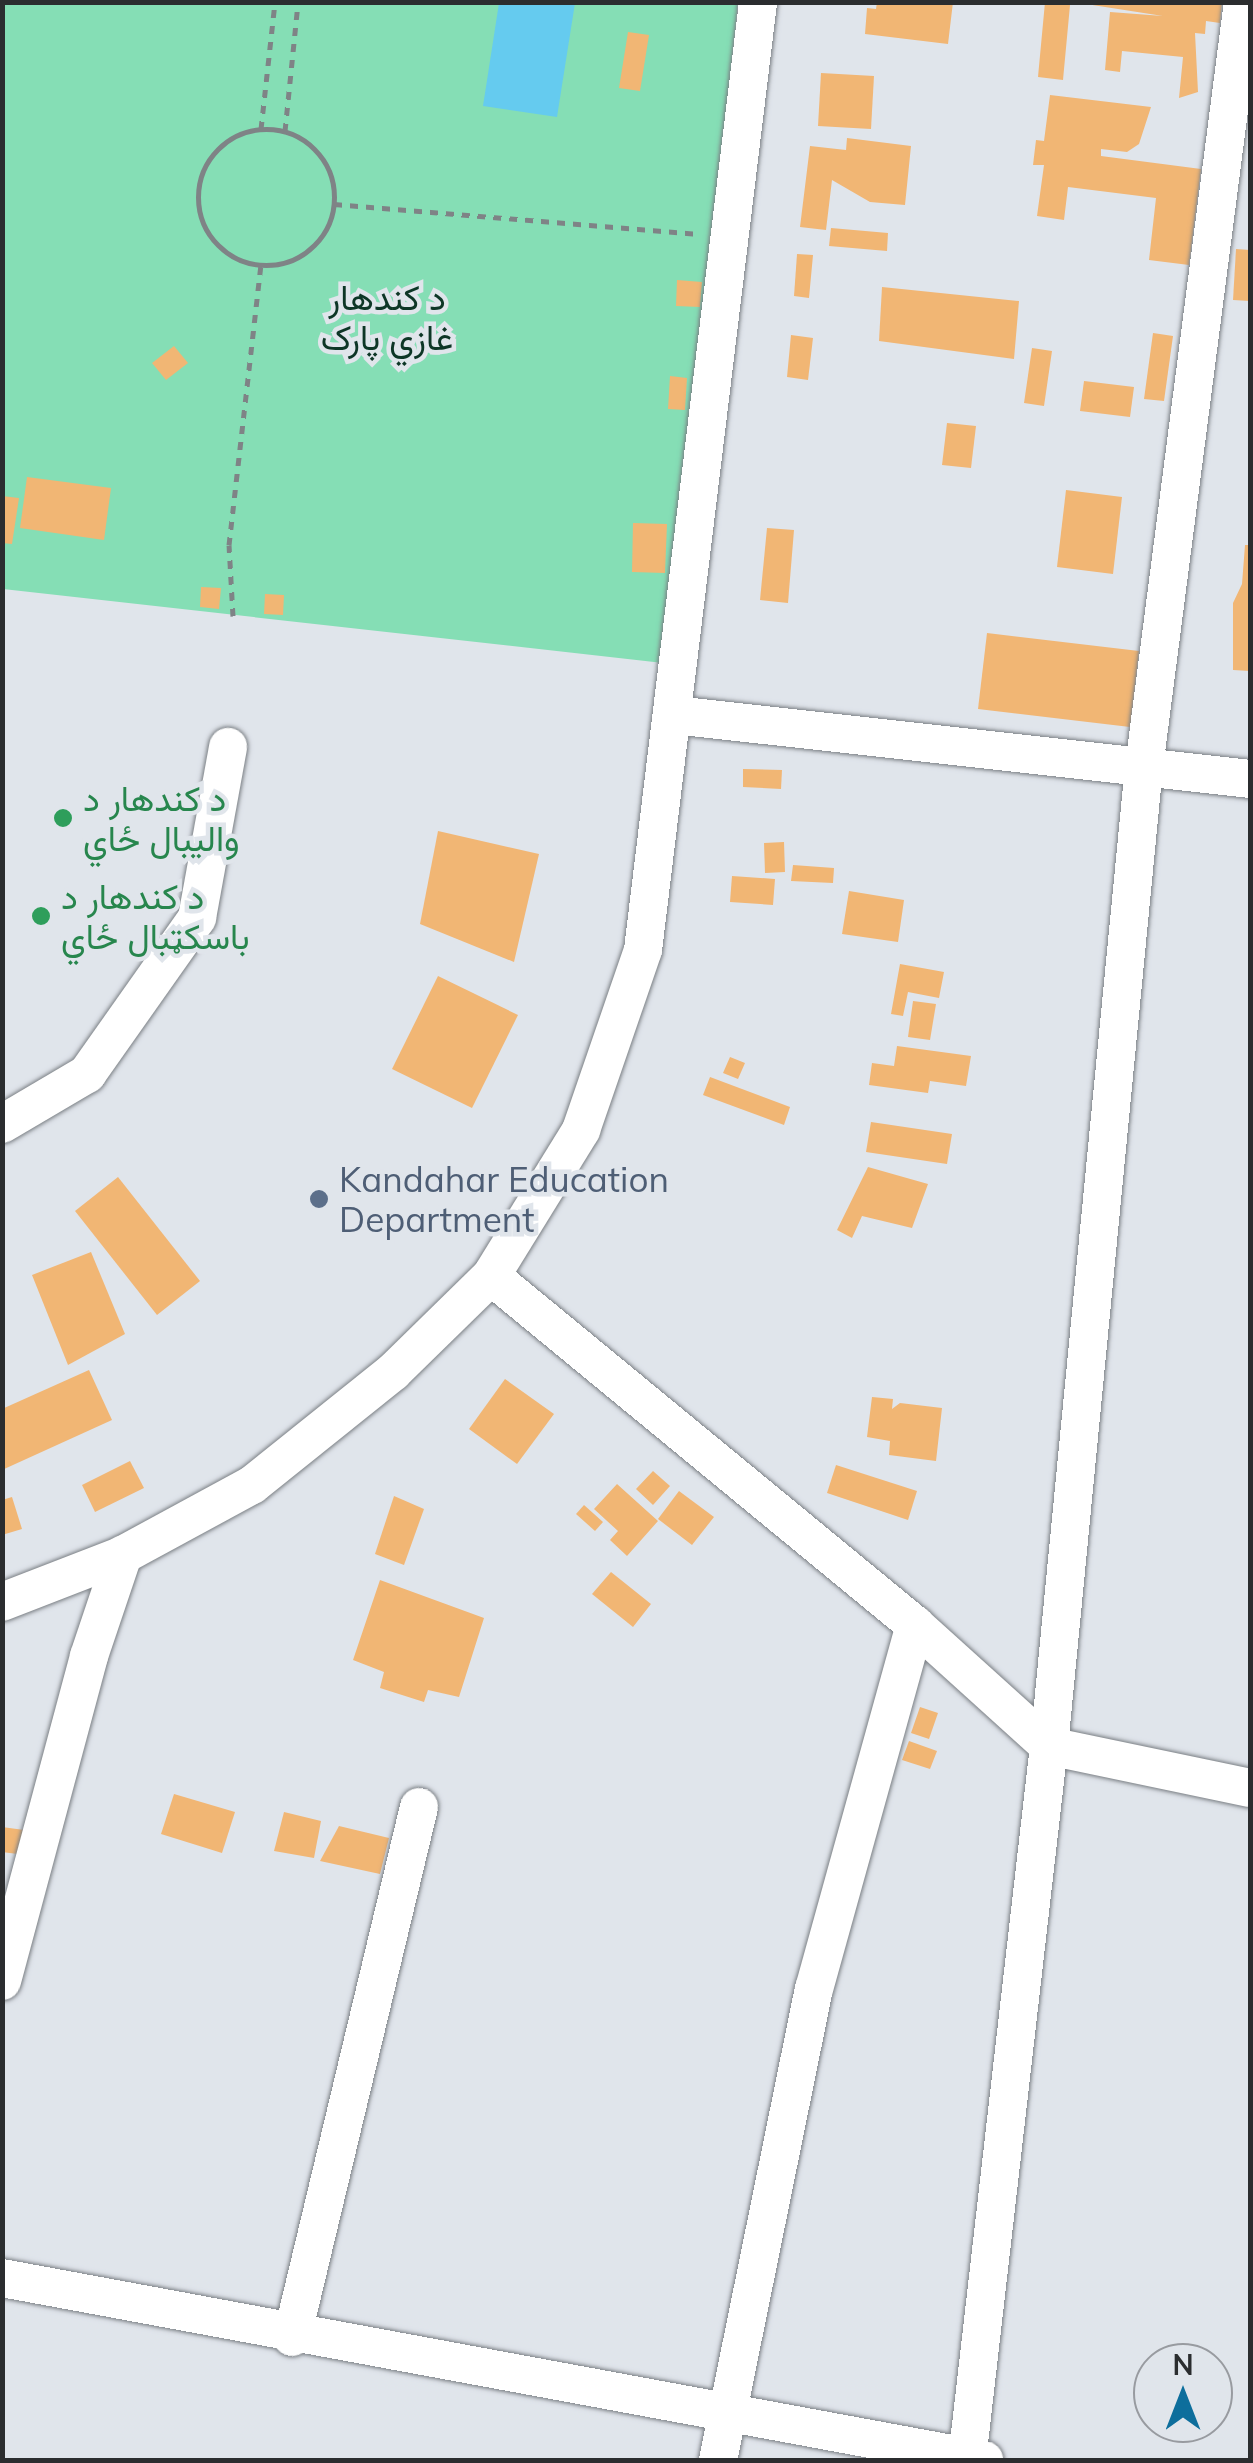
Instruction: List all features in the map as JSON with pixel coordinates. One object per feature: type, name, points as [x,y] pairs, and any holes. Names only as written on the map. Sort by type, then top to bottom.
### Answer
[{"type":"street","points":[[2,1602],[123,1555],[252,1485],[393,1372],[491,1276],[581,1130],[643,950],[758,2]]},
{"type":"street","points":[[2,2278],[292,2337],[973,2460],[1033,1838],[1049,1746],[1144,767],[1243,2]]},
{"type":"street","points":[[674,715],[1250,779]]},
{"type":"street","points":[[2,1124],[87,1074],[196,918],[228,747]]},
{"type":"street","points":[[491,1276],[915,1624],[1049,1746],[1250,1788]]},
{"type":"street","points":[[2,1981],[89,1656],[123,1555]]},
{"type":"street","points":[[718,2460],[814,1989],[915,1624]]},
{"type":"street","points":[[292,2337],[419,1807]]},
{"type":"path","points":[[261,129],[274,2]]},
{"type":"path","points":[[285,131],[298,2]]},
{"type":"path","points":[[261,129],[285,131],[302,139],[328,167],[334,204],[318,242],[302,255],[261,266],[239,260],[212,239],[198,208],[198,186],[220,146],[261,129]]},
{"type":"path","points":[[334,204],[732,236]]},
{"type":"path","points":[[233,616],[229,545],[261,266]]},
{"type":"green space","name":"د کندهار غازي پارک","points":[[3,3],[738,3],[670,653],[663,663],[3,589]]},
{"type":"water","points":[[499,3],[575,3],[557,117],[483,106]]},
{"type":"building","points":[[877,2],[953,2],[948,44],[865,34],[867,8],[876,9]]},
{"type":"building","points":[[1045,2],[1070,5],[1063,80],[1038,77]]},
{"type":"building","points":[[1073,2],[1222,2],[1220,23],[1206,21],[1205,34],[1195,33],[1198,92],[1179,98],[1183,57],[1122,51],[1120,72],[1105,70],[1110,12],[1163,16]]},
{"type":"building","points":[[628,32],[649,35],[640,91],[619,88]]},
{"type":"building","points":[[821,73],[874,76],[871,129],[818,126]]},
{"type":"building","points":[[1050,95],[1151,107],[1139,144],[1127,152],[1101,149],[1101,156],[1201,169],[1189,265],[1149,260],[1156,198],[1068,187],[1064,220],[1037,216],[1044,165],[1033,165],[1036,140],[1044,141]]},
{"type":"building","points":[[847,138],[911,146],[905,205],[870,202],[832,180],[826,230],[800,227],[810,146],[846,150]]},
{"type":"building","points":[[831,228],[888,233],[887,251],[829,246]]},
{"type":"building","points":[[1236,249],[1250,250],[1250,301],[1233,300]]},
{"type":"building","points":[[797,254],[813,255],[809,298],[794,296]]},
{"type":"building","points":[[677,280],[702,282],[700,307],[676,306]]},
{"type":"building","points":[[882,287],[1019,301],[1014,359],[879,341]]},
{"type":"building","points":[[1153,333],[1173,336],[1164,401],[1144,399]]},
{"type":"building","points":[[791,335],[813,338],[808,380],[787,377]]},
{"type":"building","points":[[174,346],[188,363],[166,380],[152,363]]},
{"type":"building","points":[[1032,348],[1052,351],[1044,406],[1024,403]]},
{"type":"building","points":[[670,376],[687,378],[685,410],[668,409]]},
{"type":"building","points":[[1084,381],[1134,387],[1130,417],[1080,411]]},
{"type":"building","points":[[947,423],[976,426],[971,468],[942,465]]},
{"type":"building","points":[[27,477],[111,488],[104,540],[20,528]]},
{"type":"building","points":[[1066,490],[1122,497],[1113,574],[1057,567]]},
{"type":"building","points":[[2,496],[19,498],[12,544],[2,543]]},
{"type":"building","points":[[633,523],[667,524],[665,573],[632,572]]},
{"type":"building","points":[[767,528],[794,530],[788,603],[760,600]]},
{"type":"building","points":[[1245,545],[1250,545],[1250,671],[1233,670],[1233,603],[1242,584]]},
{"type":"building","points":[[201,587],[221,588],[219,609],[200,607]]},
{"type":"building","points":[[265,594],[284,595],[283,615],[264,614]]},
{"type":"building","points":[[987,633],[1139,651],[1130,727],[978,709]]},
{"type":"building","points":[[743,769],[782,770],[781,789],[743,787]]},
{"type":"building","points":[[438,831],[539,854],[514,962],[420,924]]},
{"type":"building","points":[[784,842],[785,872],[765,873],[764,843]]},
{"type":"building","points":[[793,865],[834,868],[833,883],[791,881]]},
{"type":"building","points":[[732,876],[775,879],[773,905],[730,902]]},
{"type":"building","points":[[849,891],[904,900],[898,942],[842,934]]},
{"type":"building","points":[[900,964],[944,972],[939,998],[908,992],[903,1016],[891,1014]]},
{"type":"building","points":[[438,976],[518,1015],[472,1108],[392,1069]]},
{"type":"building","points":[[913,1001],[936,1004],[930,1040],[908,1037]]},
{"type":"building","points":[[897,1046],[971,1056],[966,1086],[930,1081],[928,1093],[869,1085],[872,1063],[894,1066]]},
{"type":"building","points":[[730,1057],[745,1063],[738,1079],[723,1073]]},
{"type":"building","points":[[710,1077],[790,1107],[784,1125],[703,1095]]},
{"type":"building","points":[[871,1122],[952,1134],[947,1164],[866,1152]]},
{"type":"building","points":[[868,1167],[928,1184],[912,1228],[862,1216],[852,1238],[837,1230]]},
{"type":"building","points":[[118,1177],[200,1281],[157,1315],[75,1211]]},
{"type":"building","points":[[91,1252],[125,1334],[68,1365],[32,1275]]},
{"type":"building","points":[[89,1370],[112,1420],[2,1470],[2,1409]]},
{"type":"building","points":[[505,1379],[554,1414],[517,1464],[469,1429]]},
{"type":"building","points":[[872,1397],[893,1399],[892,1409],[900,1403],[942,1408],[936,1461],[889,1455],[890,1441],[867,1437]]},
{"type":"building","points":[[130,1461],[144,1488],[95,1512],[82,1485]]},
{"type":"building","points":[[836,1465],[917,1491],[908,1520],[827,1493]]},
{"type":"building","points":[[653,1471],[670,1486],[653,1505],[636,1489]]},
{"type":"building","points":[[617,1484],[658,1521],[627,1556],[610,1540],[618,1531],[594,1509]]},
{"type":"building","points":[[679,1491],[714,1517],[692,1545],[658,1519]]},
{"type":"building","points":[[394,1496],[424,1509],[404,1565],[375,1554]]},
{"type":"building","points":[[12,1497],[22,1529],[2,1535],[2,1500]]},
{"type":"building","points":[[584,1505],[603,1522],[595,1531],[576,1514]]},
{"type":"building","points":[[611,1572],[651,1604],[633,1627],[592,1594]]},
{"type":"building","points":[[380,1580],[484,1618],[459,1697],[428,1690],[424,1702],[380,1688],[384,1672],[353,1660]]},
{"type":"building","points":[[920,1707],[938,1713],[929,1739],[911,1733]]},
{"type":"building","points":[[909,1741],[937,1751],[930,1769],[902,1760]]},
{"type":"building","points":[[174,1794],[235,1812],[222,1853],[161,1834]]},
{"type":"building","points":[[284,1812],[321,1821],[314,1858],[274,1851]]},
{"type":"building","points":[[339,1826],[389,1838],[380,1874],[320,1861]]},
{"type":"building","points":[[2,1827],[39,1832],[33,1856],[2,1852]]},
{"type":"place","name":"د کندهار د واليبال ځاي","points":[[63,818]]},
{"type":"place","name":"د کندهار د باسکټبال ځاي","points":[[41,916]]},
{"type":"place","name":"Kandahar Education Department","points":[[319,1199]]}]
